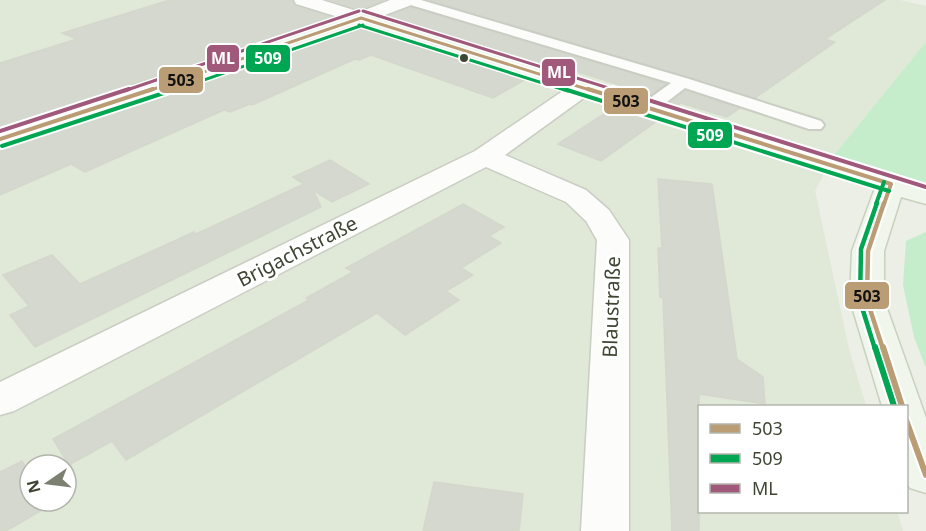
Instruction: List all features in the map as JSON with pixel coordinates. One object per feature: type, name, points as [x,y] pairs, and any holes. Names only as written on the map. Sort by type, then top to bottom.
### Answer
[{"type":"street","points":[[303,0],[926,195]]},
{"type":"street","points":[[0,139],[230,64],[407,0]]},
{"type":"street","name":"Brigachstraße","points":[[0,400],[485,157],[584,87]]},
{"type":"street","name":"Blaustraße","points":[[485,157],[576,196],[598,216],[613,240],[604,531]]},
{"type":"street","points":[[891,184],[867,251],[867,300],[902,405]]},
{"type":"street","points":[[908,425],[926,475]]},
{"type":"lane","points":[[407,0],[683,82],[815,125]]},
{"type":"lane","points":[[649,107],[683,82]]},
{"type":"shaded area","points":[[0,0],[900,0],[926,6],[926,42],[834,155],[815,191],[849,349],[866,405],[698,405],[698,513],[897,513],[903,531],[0,531]]},
{"type":"green space","points":[[926,42],[926,183],[834,155]]},
{"type":"green space","points":[[926,232],[926,368],[914,337],[903,285],[906,241]]},
{"type":"building","points":[[170,0],[292,0],[295,6],[335,18],[0,129],[0,63],[77,39],[62,33]]},
{"type":"building","points":[[329,0],[384,0],[360,10]]},
{"type":"building","points":[[429,0],[885,0],[825,39],[835,42],[755,98]]},
{"type":"building","points":[[411,7],[666,84],[647,98],[635,94],[639,91],[553,64],[547,67],[385,17]]},
{"type":"building","points":[[361,26],[526,79],[493,98],[371,55],[359,60],[355,59],[252,105],[230,112],[224,110],[85,172],[71,164],[0,195],[0,149],[239,71]]},
{"type":"building","points":[[685,91],[740,108],[727,117],[681,103],[676,107],[668,104]]},
{"type":"building","points":[[614,107],[657,121],[601,161],[558,144]]},
{"type":"building","points":[[330,160],[369,184],[332,202],[313,190],[321,207],[35,347],[10,315],[29,306],[3,275],[52,255],[80,284],[304,184],[293,177]]},
{"type":"building","points":[[658,179],[712,184],[737,359],[763,377],[765,404],[699,394],[699,531],[672,531],[663,298],[660,297],[658,248],[662,248]]},
{"type":"building","points":[[463,204],[504,227],[489,236],[501,243],[461,268],[473,275],[446,291],[459,300],[405,335],[377,313],[126,460],[112,441],[78,460],[78,453],[62,453],[53,439],[309,300],[306,298],[353,272],[346,268]]},
{"type":"building","points":[[18,463],[18,513],[37,513],[6,531],[0,531],[0,472]]},
{"type":"building","points":[[434,482],[523,494],[519,531],[423,531]]},
{"type":"transit line","name":"ML","points":[[0,131],[228,57],[359,11]]},
{"type":"transit line","name":"ML","points":[[363,11],[926,187]]},
{"type":"transit line","name":"503","points":[[361,18],[891,184]]},
{"type":"transit line","name":"503","points":[[0,139],[230,64],[361,18]]},
{"type":"transit line","name":"509","points":[[359,25],[889,191]]},
{"type":"transit line","name":"509","points":[[2,146],[232,71],[363,25]]},
{"type":"transit line","name":"509","points":[[884,182],[861,249],[860,301],[894,405]]},
{"type":"transit line","name":"503","points":[[891,184],[868,251],[867,300],[902,405]]},
{"type":"transit line","name":"503","points":[[908,426],[926,475]]}]
